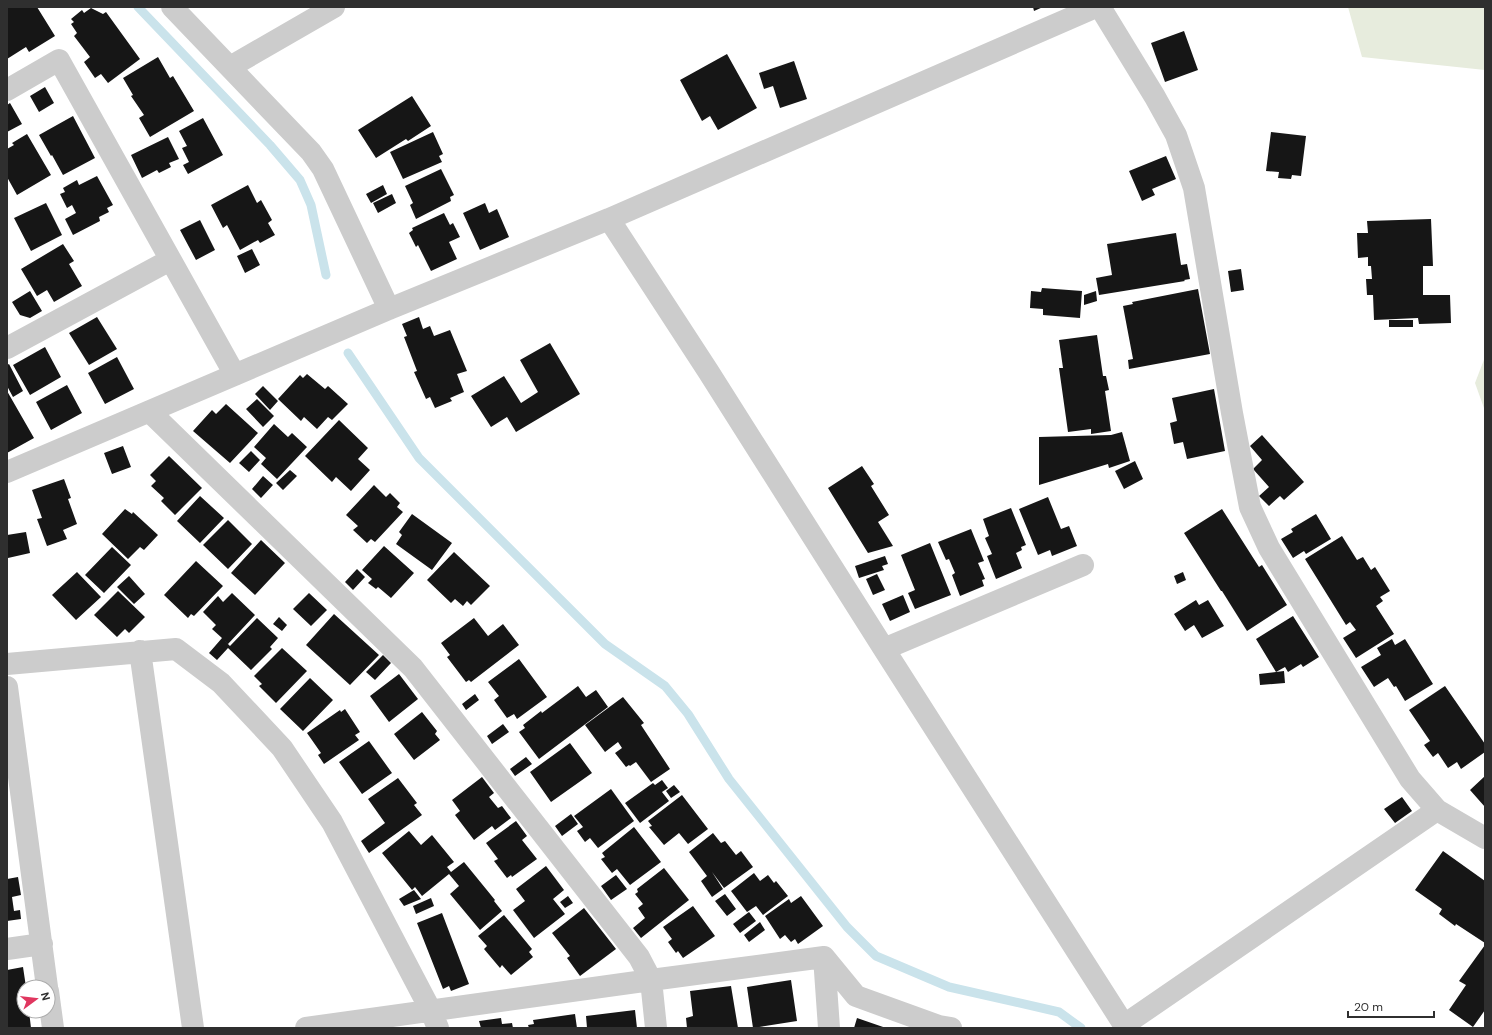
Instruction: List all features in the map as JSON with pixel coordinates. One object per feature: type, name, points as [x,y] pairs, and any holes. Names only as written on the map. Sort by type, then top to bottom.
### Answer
[{"type":"street","points":[[172,7],[311,152],[323,169],[389,309]]},
{"type":"street","points":[[230,67],[334,7]]},
{"type":"street","points":[[7,472],[389,309],[609,219],[1096,7]]},
{"type":"street","points":[[1100,7],[1156,97],[1176,135],[1194,188],[1232,413],[1250,507],[1269,548],[1410,779],[1437,810],[1485,838]]},
{"type":"street","points":[[7,90],[59,60],[235,375]]},
{"type":"street","points":[[609,219],[708,371],[1125,1026],[1437,810]]},
{"type":"street","points":[[7,348],[170,260]]},
{"type":"street","points":[[150,412],[413,668],[639,957],[651,980],[656,1028]]},
{"type":"street","points":[[884,649],[1083,565]]},
{"type":"street","points":[[7,664],[176,648],[221,683],[282,748],[332,822],[435,1020]]},
{"type":"street","points":[[140,652],[193,1028]]},
{"type":"street","points":[[7,687],[10,733],[46,979]]},
{"type":"street","points":[[7,949],[42,944]]},
{"type":"street","points":[[306,1028],[435,1020],[651,980],[824,957]]},
{"type":"street","points":[[824,957],[829,1028]]},
{"type":"street","points":[[824,957],[856,996],[939,1026],[951,1028]]},
{"type":"shaded area","points":[[1348,7],[1485,7],[1485,70],[1362,57]]},
{"type":"shaded area","points":[[1485,357],[1485,411],[1475,383]]},
{"type":"building","points":[[7,7],[37,7],[55,36],[29,52],[26,47],[7,59]]},
{"type":"building","points":[[1033,7],[1043,7],[1034,11]]},
{"type":"building","points":[[91,8],[103,14],[106,12],[140,59],[108,83],[101,74],[95,78],[84,62],[90,57],[74,36],[77,33],[71,24],[74,22],[71,19],[82,10],[84,13]]},
{"type":"building","points":[[1184,31],[1198,70],[1165,82],[1151,43]]},
{"type":"building","points":[[727,54],[757,108],[718,130],[710,116],[702,121],[680,80]]},
{"type":"building","points":[[158,57],[170,78],[173,76],[194,111],[150,137],[139,118],[144,115],[131,96],[133,95],[123,78]]},
{"type":"building","points":[[794,61],[807,99],[780,108],[773,86],[764,89],[759,73]]},
{"type":"building","points":[[45,87],[54,103],[39,112],[30,96]]},
{"type":"building","points":[[412,96],[431,126],[408,141],[406,139],[376,158],[358,130]]},
{"type":"building","points":[[10,103],[22,124],[7,132],[7,105]]},
{"type":"building","points":[[73,116],[95,158],[63,175],[39,135]]},
{"type":"building","points":[[203,118],[223,155],[188,174],[183,165],[189,162],[182,148],[187,146],[179,131]]},
{"type":"building","points":[[433,132],[443,154],[439,156],[442,162],[403,179],[390,152]]},
{"type":"building","points":[[1271,132],[1306,136],[1301,176],[1292,175],[1291,179],[1278,178],[1279,172],[1266,171]]},
{"type":"building","points":[[27,134],[51,175],[17,195],[7,177],[7,149],[14,145],[12,143]]},
{"type":"building","points":[[168,137],[179,159],[169,163],[171,167],[159,173],[157,170],[142,178],[131,155]]},
{"type":"building","points":[[1166,156],[1176,179],[1152,189],[1155,195],[1142,201],[1129,171]]},
{"type":"building","points":[[441,169],[454,195],[450,197],[451,201],[416,219],[410,205],[413,203],[405,186]]},
{"type":"building","points":[[97,176],[113,205],[107,208],[109,212],[99,217],[100,221],[73,235],[65,219],[76,213],[72,205],[67,208],[60,194],[65,192],[63,188],[77,180],[79,185]]},
{"type":"building","points":[[248,185],[257,203],[261,200],[272,220],[268,223],[275,235],[260,243],[258,240],[240,250],[227,225],[223,228],[211,205]]},
{"type":"building","points":[[383,185],[387,194],[371,203],[366,194]]},
{"type":"building","points":[[392,194],[396,203],[378,213],[373,203]]},
{"type":"building","points":[[46,203],[62,235],[31,251],[14,218]]},
{"type":"building","points":[[485,203],[489,213],[497,209],[509,237],[480,250],[463,213]]},
{"type":"building","points":[[444,213],[450,225],[453,223],[460,237],[449,242],[457,259],[431,271],[418,245],[416,247],[409,233],[413,230],[412,228]]},
{"type":"building","points":[[1431,219],[1433,266],[1423,266],[1423,295],[1450,295],[1451,323],[1419,324],[1418,318],[1374,320],[1373,295],[1367,295],[1366,279],[1372,279],[1371,266],[1368,266],[1368,257],[1358,258],[1357,233],[1368,233],[1367,221]]},
{"type":"building","points":[[200,220],[215,250],[196,260],[180,230]]},
{"type":"building","points":[[1176,233],[1181,265],[1187,264],[1190,279],[1099,295],[1096,278],[1112,275],[1107,244]]},
{"type":"building","points":[[63,244],[74,261],[69,264],[82,286],[54,302],[47,290],[37,296],[21,269]]},
{"type":"building","points":[[252,249],[260,265],[245,273],[237,256]]},
{"type":"building","points":[[1241,269],[1244,290],[1231,292],[1228,271]]},
{"type":"building","points":[[1042,288],[1082,291],[1080,318],[1043,315],[1043,309],[1030,308],[1031,291],[1041,292]]},
{"type":"building","points":[[1198,289],[1210,354],[1129,369],[1128,360],[1133,359],[1123,306],[1133,304],[1132,302]]},
{"type":"building","points":[[30,291],[42,311],[30,318],[20,315],[12,302]]},
{"type":"building","points":[[1096,291],[1097,301],[1084,305],[1084,295]]},
{"type":"building","points":[[97,317],[117,349],[89,365],[69,333]]},
{"type":"building","points":[[419,317],[423,329],[430,326],[434,336],[450,330],[467,371],[457,374],[464,392],[450,398],[452,401],[435,408],[430,397],[426,399],[414,372],[417,371],[404,337],[407,336],[402,324]]},
{"type":"building","points":[[1389,320],[1413,320],[1413,327],[1389,327]]},
{"type":"building","points":[[1097,335],[1103,376],[1106,376],[1109,390],[1105,391],[1111,431],[1091,434],[1091,429],[1068,432],[1059,368],[1063,368],[1059,340]]},
{"type":"building","points":[[550,343],[580,394],[516,432],[507,417],[491,427],[471,396],[504,376],[521,403],[538,392],[520,360]]},
{"type":"building","points":[[45,347],[61,377],[30,395],[13,365]]},
{"type":"building","points":[[117,357],[134,389],[105,404],[88,373]]},
{"type":"building","points":[[9,364],[23,391],[13,397],[7,386],[7,365]]},
{"type":"building","points":[[307,374],[325,389],[328,386],[348,404],[332,420],[328,417],[317,429],[304,417],[301,421],[278,399],[300,375],[303,378]]},
{"type":"building","points":[[67,385],[82,413],[51,430],[36,402]]},
{"type":"building","points":[[263,386],[278,401],[270,410],[255,394]]},
{"type":"building","points":[[1214,389],[1225,451],[1187,459],[1183,442],[1174,444],[1170,423],[1177,421],[1172,398]]},
{"type":"building","points":[[7,391],[34,438],[7,453]]},
{"type":"building","points":[[257,399],[274,416],[263,427],[246,409]]},
{"type":"building","points":[[226,404],[258,433],[230,463],[193,431],[212,410],[216,414]]},
{"type":"building","points":[[339,420],[368,448],[358,459],[370,470],[351,491],[336,477],[332,482],[305,456]]},
{"type":"building","points":[[274,424],[288,437],[292,433],[307,447],[277,479],[261,464],[266,458],[254,447]]},
{"type":"building","points":[[1122,432],[1130,461],[1109,468],[1108,464],[1039,485],[1039,437],[1111,435]]},
{"type":"building","points":[[1262,435],[1304,482],[1284,500],[1280,496],[1269,506],[1259,496],[1269,487],[1253,469],[1262,460],[1250,446]]},
{"type":"building","points":[[123,446],[131,467],[112,474],[104,453]]},
{"type":"building","points":[[251,451],[260,460],[249,472],[239,463]]},
{"type":"building","points":[[169,456],[202,488],[175,515],[161,501],[164,498],[151,486],[156,481],[150,475]]},
{"type":"building","points":[[1135,461],[1143,479],[1124,489],[1115,471]]},
{"type":"building","points":[[862,466],[874,484],[871,486],[889,515],[878,522],[893,546],[868,553],[828,488]]},
{"type":"building","points":[[290,470],[297,476],[283,490],[276,483]]},
{"type":"building","points":[[263,476],[273,485],[261,498],[252,489]]},
{"type":"building","points":[[64,479],[71,498],[68,499],[77,524],[63,530],[67,539],[47,546],[37,519],[42,518],[32,490]]},
{"type":"building","points":[[374,485],[386,497],[390,493],[400,503],[397,507],[403,512],[375,542],[371,539],[367,543],[353,530],[358,526],[346,515]]},
{"type":"building","points":[[200,496],[224,518],[200,543],[177,521]]},
{"type":"building","points":[[1048,497],[1061,529],[1069,526],[1077,546],[1052,556],[1050,550],[1038,555],[1019,509]]},
{"type":"building","points":[[1011,508],[1026,545],[1021,547],[1022,550],[1016,553],[1022,568],[996,579],[987,556],[992,554],[985,538],[989,536],[983,519]]},
{"type":"building","points":[[125,509],[132,514],[133,512],[158,535],[144,550],[140,547],[128,559],[102,534]]},
{"type":"building","points":[[1222,509],[1259,567],[1262,565],[1287,605],[1247,631],[1184,533]]},
{"type":"building","points":[[412,514],[452,543],[432,570],[396,544],[402,535],[399,532]]},
{"type":"building","points":[[1316,514],[1331,539],[1306,554],[1304,551],[1293,558],[1281,539],[1293,532],[1291,529]]},
{"type":"building","points":[[228,520],[252,544],[228,569],[203,545]]},
{"type":"building","points":[[971,529],[984,561],[978,563],[985,579],[982,580],[984,586],[960,596],[952,575],[955,573],[949,559],[946,560],[938,542]]},
{"type":"building","points":[[26,532],[30,553],[8,558],[7,535]]},
{"type":"building","points":[[1342,536],[1357,560],[1363,557],[1371,570],[1375,567],[1390,591],[1380,597],[1383,601],[1376,606],[1394,634],[1356,658],[1343,638],[1356,630],[1350,622],[1346,625],[1305,559]]},
{"type":"building","points":[[261,540],[285,563],[255,595],[231,573]]},
{"type":"building","points":[[930,543],[951,595],[915,609],[908,593],[915,590],[901,555]]},
{"type":"building","points":[[384,546],[414,573],[391,598],[378,587],[376,589],[368,583],[372,579],[362,570]]},
{"type":"building","points":[[112,547],[131,565],[104,593],[85,575]]},
{"type":"building","points":[[454,552],[490,586],[471,605],[467,601],[463,606],[455,599],[451,603],[427,580]]},
{"type":"building","points":[[885,556],[888,564],[882,566],[884,570],[859,578],[855,566]]},
{"type":"building","points":[[196,561],[223,586],[194,616],[191,614],[188,618],[164,595]]},
{"type":"building","points":[[357,569],[365,577],[353,590],[345,582]]},
{"type":"building","points":[[77,572],[101,597],[76,620],[52,595]]},
{"type":"building","points":[[1183,572],[1186,580],[1177,584],[1174,576]]},
{"type":"building","points":[[877,574],[885,590],[873,595],[866,579]]},
{"type":"building","points":[[129,576],[145,594],[134,604],[117,587]]},
{"type":"building","points":[[118,591],[145,617],[129,633],[125,629],[117,637],[94,615]]},
{"type":"building","points":[[232,593],[255,615],[228,644],[230,646],[257,618],[278,638],[270,647],[272,649],[251,670],[228,648],[217,660],[209,653],[222,638],[212,629],[216,625],[203,612],[218,596],[223,602]]},
{"type":"building","points":[[309,593],[327,610],[311,626],[293,609]]},
{"type":"building","points":[[903,595],[910,612],[890,621],[882,604]]},
{"type":"building","points":[[1196,600],[1199,605],[1208,600],[1224,626],[1202,638],[1194,625],[1185,631],[1174,614]]},
{"type":"building","points":[[334,614],[379,655],[350,685],[306,645]]},
{"type":"building","points":[[1293,616],[1319,657],[1303,667],[1301,664],[1288,672],[1285,667],[1276,672],[1256,639]]},
{"type":"building","points":[[279,617],[287,625],[282,631],[273,624]]},
{"type":"building","points":[[474,618],[488,636],[503,624],[519,645],[471,682],[469,680],[466,682],[447,657],[450,655],[441,643]]},
{"type":"building","points":[[1392,639],[1395,645],[1405,639],[1433,684],[1405,701],[1396,686],[1394,687],[1388,678],[1374,687],[1361,667],[1381,655],[1377,648]]},
{"type":"building","points":[[282,648],[307,671],[276,703],[259,686],[262,684],[254,676]]},
{"type":"building","points":[[383,655],[391,663],[375,680],[366,672]]},
{"type":"building","points":[[519,659],[547,697],[517,719],[514,714],[507,718],[494,700],[499,696],[488,682]]},
{"type":"building","points":[[1284,671],[1285,683],[1260,685],[1259,674]]},
{"type":"building","points":[[399,674],[418,699],[389,722],[370,696]]},
{"type":"building","points":[[310,678],[333,700],[303,731],[280,709]]},
{"type":"building","points":[[578,686],[586,697],[596,690],[608,707],[539,759],[519,732],[525,728],[523,725],[541,711],[542,713]]},
{"type":"building","points":[[1445,686],[1485,744],[1485,752],[1461,769],[1457,762],[1448,768],[1438,753],[1433,757],[1424,745],[1430,741],[1409,710]]},
{"type":"building","points":[[475,694],[479,700],[466,710],[462,704]]},
{"type":"building","points":[[623,697],[644,723],[641,725],[670,769],[651,782],[636,762],[626,767],[615,753],[622,748],[618,742],[605,752],[585,725]]},
{"type":"building","points":[[345,709],[360,732],[355,735],[359,740],[324,764],[318,755],[321,753],[307,733],[340,710],[341,712]]},
{"type":"building","points":[[422,712],[437,731],[435,734],[440,740],[414,760],[394,734]]},
{"type":"building","points":[[503,724],[509,732],[492,744],[487,736]]},
{"type":"building","points":[[369,741],[392,773],[362,794],[339,762]]},
{"type":"building","points":[[570,743],[592,773],[551,802],[530,772]]},
{"type":"building","points":[[526,757],[532,764],[515,776],[510,769]]},
{"type":"building","points":[[1485,776],[1485,807],[1470,790]]},
{"type":"building","points":[[482,777],[494,793],[489,797],[498,808],[502,806],[511,818],[495,830],[492,826],[474,840],[455,815],[460,811],[452,800]]},
{"type":"building","points":[[398,778],[417,803],[414,805],[422,815],[369,853],[361,841],[385,823],[368,799]]},
{"type":"building","points":[[662,780],[668,788],[662,792],[669,801],[640,823],[625,803],[653,783],[655,785]]},
{"type":"building","points":[[674,785],[680,792],[671,798],[666,791]]},
{"type":"building","points":[[611,789],[634,821],[598,848],[590,838],[585,842],[577,831],[583,827],[574,816]]},
{"type":"building","points":[[682,795],[708,829],[688,844],[679,833],[664,845],[649,827],[652,826],[648,821]]},
{"type":"building","points":[[1402,797],[1412,811],[1395,823],[1384,809]]},
{"type":"building","points":[[571,814],[578,824],[562,836],[555,826]]},
{"type":"building","points":[[516,821],[527,836],[522,840],[537,859],[512,877],[511,875],[507,878],[494,861],[498,859],[486,843]]},
{"type":"building","points":[[634,827],[661,862],[630,885],[617,869],[612,873],[601,859],[605,857],[602,853]]},
{"type":"building","points":[[409,831],[421,845],[432,835],[454,862],[447,867],[451,872],[464,862],[495,900],[494,901],[502,911],[480,930],[450,894],[459,886],[449,874],[422,896],[415,887],[412,890],[382,853]]},
{"type":"building","points":[[713,833],[721,843],[725,841],[736,855],[741,851],[753,867],[724,888],[712,872],[723,889],[712,897],[701,881],[707,876],[689,852]]},
{"type":"building","points":[[1443,851],[1485,881],[1485,943],[1456,924],[1455,926],[1439,914],[1442,909],[1415,890]]},
{"type":"building","points":[[546,866],[564,890],[553,899],[565,914],[534,938],[513,910],[525,901],[516,889]]},
{"type":"building","points":[[664,868],[689,900],[641,938],[633,928],[645,918],[638,908],[643,904],[635,894],[638,892],[637,889]]},
{"type":"building","points":[[754,873],[760,881],[768,875],[774,883],[776,881],[788,896],[763,915],[756,906],[747,912],[731,891]]},
{"type":"building","points":[[616,875],[627,889],[611,900],[601,886]]},
{"type":"building","points":[[18,877],[21,895],[12,897],[14,911],[20,910],[21,919],[7,921],[7,879]]},
{"type":"building","points":[[414,890],[421,899],[404,906],[399,899]]},
{"type":"building","points":[[725,894],[736,909],[727,916],[715,901]]},
{"type":"building","points":[[568,896],[573,903],[565,908],[560,902]]},
{"type":"building","points":[[801,896],[823,926],[798,944],[795,939],[791,942],[785,935],[780,939],[765,916],[789,899],[791,903]]},
{"type":"building","points":[[431,898],[434,906],[416,914],[413,906]]},
{"type":"building","points":[[693,906],[715,936],[683,958],[678,951],[676,953],[668,942],[672,939],[663,927]]},
{"type":"building","points":[[584,908],[616,949],[580,976],[567,958],[570,956],[552,933]]},
{"type":"building","points":[[749,912],[756,921],[740,933],[733,924]]},
{"type":"building","points":[[442,913],[469,984],[451,991],[449,986],[443,989],[417,923]]},
{"type":"building","points":[[504,915],[532,949],[529,952],[533,957],[511,975],[502,965],[500,968],[484,949],[487,946],[478,936]]},
{"type":"building","points":[[760,922],[765,930],[749,942],[744,935]]},
{"type":"building","points":[[1485,945],[1485,1010],[1473,1027],[1449,1010],[1466,985],[1459,981]]},
{"type":"building","points":[[23,967],[25,979],[16,979],[16,1019],[30,1019],[31,1028],[7,1028],[7,970]]},
{"type":"building","points":[[791,980],[797,1021],[753,1028],[747,987]]},
{"type":"building","points":[[731,986],[738,1028],[687,1028],[686,1018],[693,1016],[690,991]]},
{"type":"building","points":[[635,1010],[637,1028],[587,1028],[586,1016]]},
{"type":"building","points":[[575,1014],[577,1028],[529,1028],[528,1025],[534,1024],[533,1020]]},
{"type":"building","points":[[501,1018],[502,1024],[512,1023],[513,1028],[481,1028],[479,1021]]},
{"type":"building","points":[[857,1018],[886,1028],[854,1028]]},
{"type":"waterway","points":[[138,7],[270,145],[300,180],[311,205],[326,275]]},
{"type":"waterway","points":[[348,353],[419,458],[605,644],[665,686],[688,714],[729,779],[847,927],[876,956],[949,987],[1059,1012],[1081,1028]]}]
